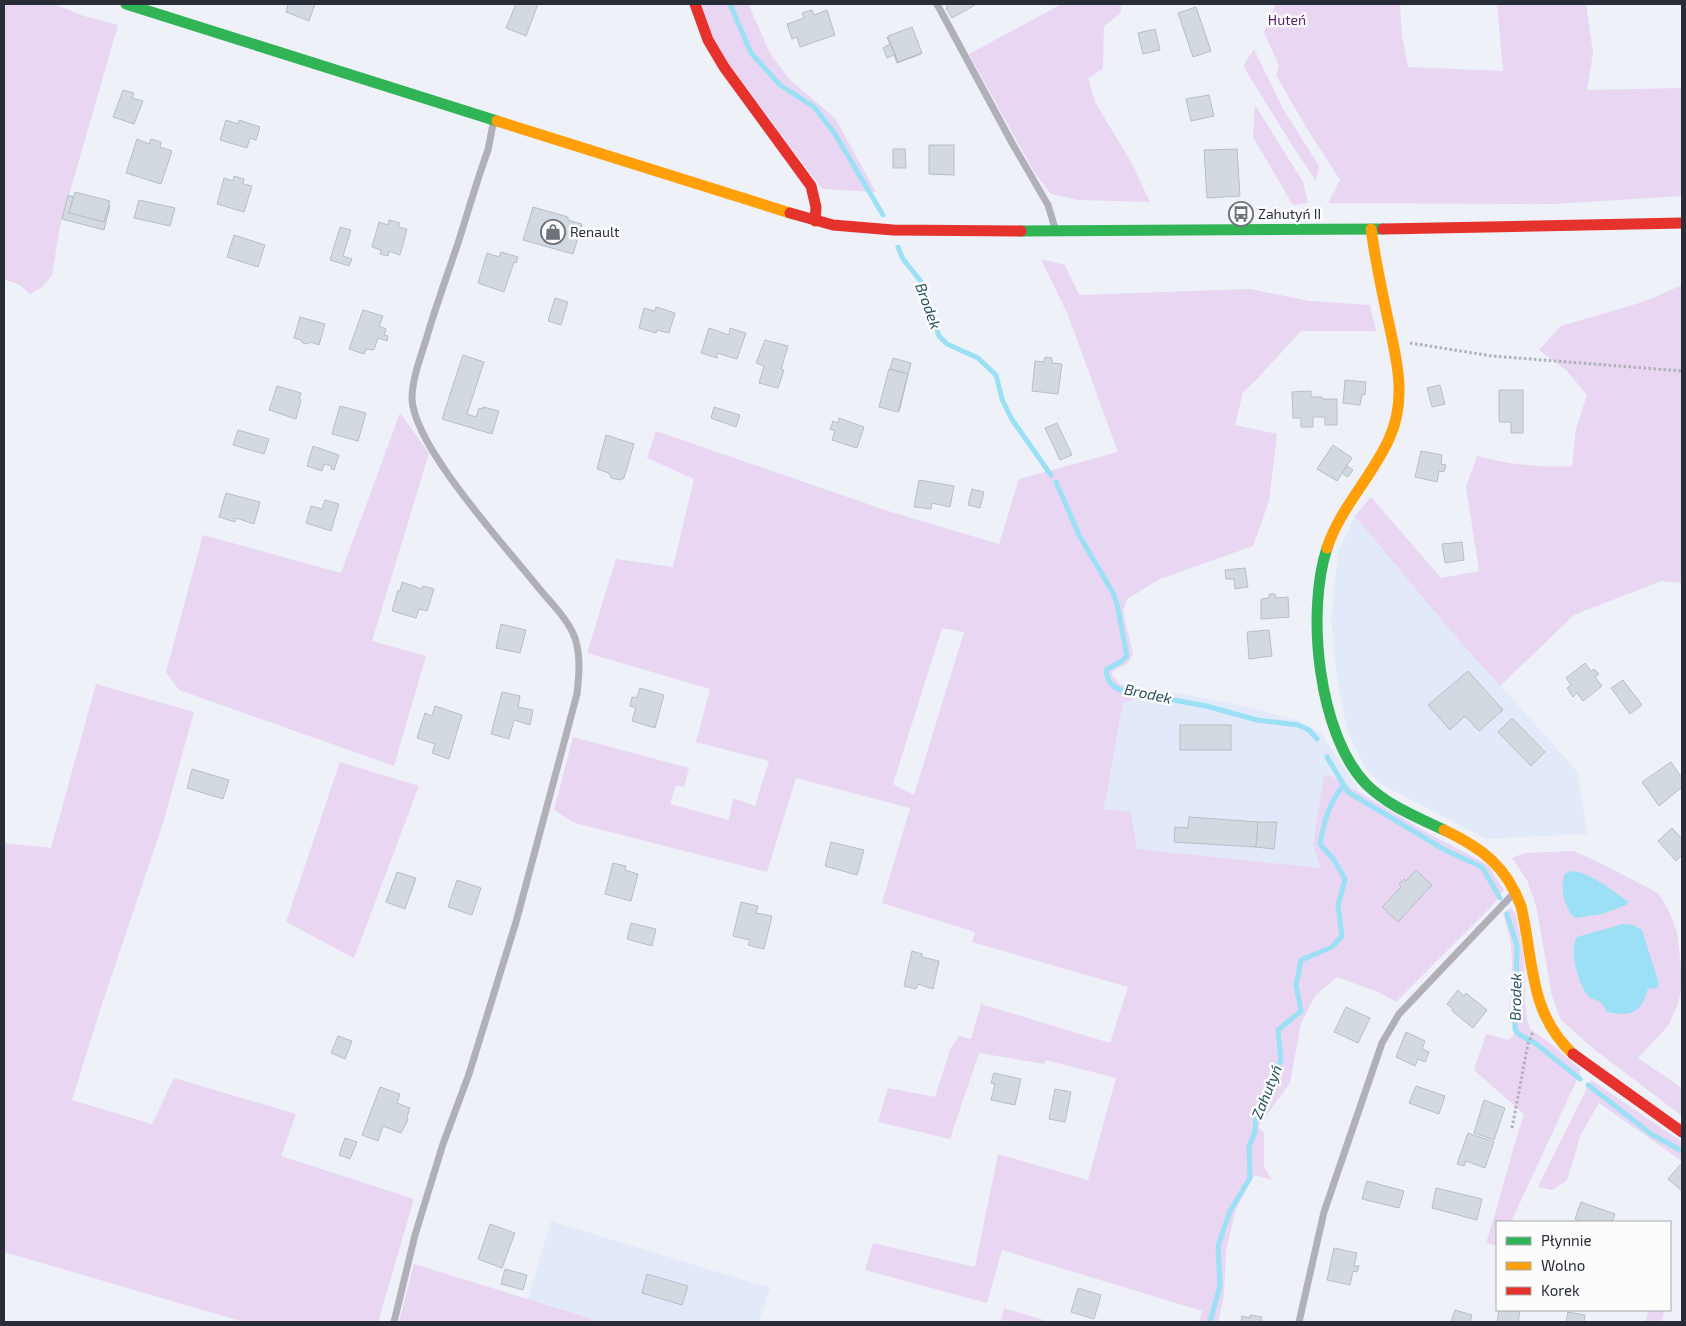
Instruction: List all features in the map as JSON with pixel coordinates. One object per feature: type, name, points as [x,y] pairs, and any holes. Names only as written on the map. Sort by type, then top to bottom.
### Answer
[{"type":"main road","points":[[126,4],[815,221],[849,227],[1056,231],[1371,229],[1682,223]]},
{"type":"main road","points":[[695,4],[708,40],[724,67],[811,186],[816,208],[815,221]]},
{"type":"main road","points":[[1371,229],[1376,265],[1400,379],[1399,409],[1393,431],[1331,536],[1320,570],[1318,600],[1319,645],[1326,703],[1339,744],[1350,765],[1375,792],[1400,809],[1456,834],[1487,854],[1504,873],[1522,909],[1535,988],[1543,1014],[1568,1049],[1682,1132]]},
{"type":"lane","points":[[937,4],[1012,143],[1048,205],[1056,231]]},
{"type":"lane","points":[[394,1322],[415,1235],[442,1144],[469,1074],[516,922],[577,694],[579,671],[578,650],[574,635],[549,600],[476,512],[441,463],[425,437],[412,401],[413,385],[418,366],[488,150],[494,121]]},
{"type":"lane","points":[[1299,1322],[1324,1212],[1382,1043],[1399,1014],[1515,892]]},
{"type":"path","points":[[1392,340],[1492,356],[1682,371]]},
{"type":"path","points":[[1512,1128],[1530,1036]]},
{"type":"shaded area","points":[[1355,516],[1449,629],[1578,772],[1587,834],[1486,839],[1384,786],[1365,768],[1348,732],[1338,687],[1331,619],[1338,552]]},
{"type":"shaded area","points":[[1164,691],[1232,703],[1297,720],[1320,732],[1360,792],[1332,776],[1313,844],[1320,868],[1137,849],[1131,812],[1104,809],[1123,703]]},
{"type":"shaded area","points":[[551,1221],[770,1288],[759,1322],[602,1322],[528,1299]]},
{"type":"green space","points":[[4,4],[54,4],[84,16],[118,25],[60,226],[52,275],[42,287],[30,294],[20,285],[4,279]]},
{"type":"green space","points":[[701,4],[748,4],[771,55],[791,81],[835,118],[876,192],[822,189],[717,48]]},
{"type":"green space","points":[[1062,4],[1122,4],[1120,14],[1104,26],[1103,69],[1088,78],[1095,102],[1131,162],[1150,202],[1079,200],[1051,194],[1034,172],[969,54]]},
{"type":"green space","name":"Huteń","points":[[1276,4],[1400,4],[1402,36],[1408,67],[1503,71],[1497,4],[1586,4],[1593,53],[1587,90],[1682,88],[1682,196],[1554,204],[1328,203],[1340,180],[1276,75],[1279,66],[1264,32]]},
{"type":"green space","points":[[1254,49],[1283,109],[1319,166],[1316,181],[1243,66]]},
{"type":"green space","points":[[1255,105],[1303,182],[1308,203],[1293,205],[1253,137]]},
{"type":"green space","points":[[1041,259],[1065,265],[1079,295],[1250,289],[1310,301],[1370,305],[1376,331],[1301,331],[1243,392],[1235,425],[1277,434],[1269,501],[1253,546],[1160,579],[1127,599],[1123,612],[1133,654],[1127,664],[1113,671],[1112,675],[1121,685],[1153,694],[1123,703],[1104,809],[1131,812],[1137,849],[1320,868],[1313,844],[1324,775],[1332,776],[1426,832],[1488,865],[1504,890],[1492,906],[1396,1002],[1378,992],[1337,977],[1315,996],[1301,1023],[1290,1083],[1258,1127],[1264,1133],[1264,1167],[1272,1180],[1254,1175],[1236,1209],[1226,1250],[1224,1295],[1218,1322],[1199,1322],[1202,1311],[1002,1250],[987,1303],[865,1270],[873,1243],[975,1267],[998,1154],[1088,1180],[1116,1078],[1046,1060],[1044,1064],[979,1053],[950,1139],[878,1122],[888,1088],[935,1097],[950,1050],[959,1036],[971,1039],[981,1004],[1110,1043],[1128,987],[972,942],[975,932],[882,903],[910,808],[796,778],[767,872],[575,823],[554,810],[573,737],[689,768],[684,787],[676,785],[670,804],[729,820],[733,798],[755,806],[769,761],[696,742],[710,689],[587,653],[616,559],[673,567],[694,479],[647,458],[656,431],[888,511],[999,544],[1019,479],[1118,452],[1068,315]],"holes":[[[942,628],[964,632],[914,795],[893,784]]]},
{"type":"green space","points":[[1682,285],[1682,583],[1661,581],[1574,615],[1500,686],[1449,629],[1355,516],[1371,497],[1441,578],[1479,571],[1466,487],[1477,456],[1524,465],[1572,466],[1576,429],[1587,395],[1567,371],[1539,350],[1561,326],[1643,302]]},
{"type":"green space","points":[[400,413],[429,453],[372,641],[426,656],[394,766],[179,690],[166,672],[203,535],[341,573]]},
{"type":"green space","points":[[96,684],[194,712],[163,823],[72,1100],[152,1124],[174,1078],[296,1114],[281,1156],[414,1199],[378,1322],[244,1322],[4,1252],[4,843],[51,848]]},
{"type":"green space","points":[[340,762],[419,786],[354,958],[286,922]]},
{"type":"green space","points":[[1573,851],[1658,893],[1667,907],[1677,932],[1682,986],[1678,1004],[1668,1026],[1638,1058],[1682,1088],[1682,1116],[1595,1050],[1561,1020],[1552,996],[1536,905],[1527,880],[1512,858],[1525,853]]},
{"type":"green space","points":[[1511,908],[1516,915],[1524,958],[1525,1003],[1530,1029],[1580,1069],[1580,1073],[1511,1221],[1496,1221],[1496,1246],[1486,1243],[1524,1114],[1474,1070],[1486,1034],[1509,1040],[1514,1034],[1510,1015],[1511,942],[1503,913]]},
{"type":"green space","points":[[1591,1080],[1682,1142],[1682,1161],[1599,1103],[1581,1134],[1567,1180],[1552,1190],[1538,1187]]},
{"type":"green space","points":[[414,1264],[602,1322],[399,1322]]},
{"type":"green space","points":[[1004,1308],[1050,1322],[1001,1322]]},
{"type":"green space","points":[[1649,1311],[1664,1311],[1662,1322],[1645,1322]]},
{"type":"water","points":[[1571,871],[1593,878],[1629,902],[1626,905],[1602,914],[1575,918],[1568,910],[1563,892],[1563,879],[1565,874]]},
{"type":"water","points":[[1623,924],[1633,925],[1642,930],[1659,984],[1656,989],[1648,988],[1639,1008],[1623,1014],[1607,1012],[1600,1002],[1589,997],[1585,992],[1578,977],[1574,950],[1577,937]]},
{"type":"building","points":[[288,4],[315,4],[309,21],[286,12]]},
{"type":"building","points":[[516,4],[538,4],[526,36],[506,28]]},
{"type":"building","points":[[946,4],[975,5],[952,18],[946,8],[948,8]]},
{"type":"building","points":[[1196,7],[1211,51],[1193,57],[1178,13]]},
{"type":"building","points":[[812,10],[814,15],[827,10],[835,35],[800,47],[797,37],[792,39],[787,24],[804,18],[802,13]]},
{"type":"building","points":[[912,27],[922,53],[898,62],[888,36]]},
{"type":"building","points":[[1155,29],[1160,50],[1143,54],[1138,33]]},
{"type":"building","points":[[887,37],[898,62],[921,54],[897,63],[894,55],[887,58],[883,48],[890,44]]},
{"type":"building","points":[[123,90],[134,93],[132,98],[143,101],[134,124],[113,117]]},
{"type":"building","points":[[1209,95],[1214,116],[1191,121],[1186,99]]},
{"type":"building","points":[[226,120],[238,124],[239,120],[260,127],[256,140],[250,138],[247,148],[220,140]]},
{"type":"building","points":[[137,139],[149,144],[151,139],[161,142],[160,147],[172,151],[161,184],[126,173]]},
{"type":"building","points":[[929,145],[954,145],[954,175],[929,174]]},
{"type":"building","points":[[893,149],[905,149],[906,168],[893,168]]},
{"type":"building","points":[[1237,149],[1240,196],[1207,198],[1204,150]]},
{"type":"building","points":[[234,176],[244,179],[243,184],[252,186],[244,212],[217,204],[224,178],[233,181]]},
{"type":"building","points":[[75,192],[110,201],[104,222],[69,213]]},
{"type":"building","points":[[68,195],[73,197],[69,213],[104,222],[109,205],[104,230],[62,219]]},
{"type":"building","points":[[139,200],[175,208],[170,226],[134,218]]},
{"type":"building","name":"Renault","points":[[533,207],[568,217],[568,220],[582,224],[573,254],[523,240]]},
{"type":"building","points":[[389,220],[400,223],[398,227],[407,229],[400,255],[389,251],[388,256],[380,254],[381,250],[372,247],[379,222],[388,225]]},
{"type":"building","points":[[340,227],[351,230],[343,256],[352,259],[349,266],[330,260]]},
{"type":"building","points":[[234,235],[265,245],[258,267],[227,257]]},
{"type":"building","points":[[501,252],[518,257],[516,263],[514,262],[504,292],[478,283],[487,253],[499,257]]},
{"type":"building","points":[[555,298],[568,302],[561,325],[548,321]]},
{"type":"building","points":[[656,307],[675,313],[669,333],[657,330],[656,333],[639,328],[644,308],[655,311]]},
{"type":"building","points":[[363,310],[383,316],[379,326],[386,329],[384,335],[388,336],[387,341],[378,338],[374,350],[366,349],[364,354],[349,349]]},
{"type":"building","points":[[300,317],[325,324],[319,345],[311,342],[303,343],[301,340],[294,338]]},
{"type":"building","points":[[709,328],[729,335],[730,328],[746,333],[737,359],[717,353],[717,358],[701,353]]},
{"type":"building","points":[[765,340],[788,346],[781,369],[784,370],[778,388],[759,383],[764,366],[756,363]]},
{"type":"building","points":[[463,355],[484,362],[467,414],[476,417],[479,408],[483,409],[483,407],[499,411],[492,434],[442,419]]},
{"type":"building","points":[[1045,357],[1052,358],[1052,363],[1062,364],[1058,394],[1032,391],[1035,361],[1044,362]]},
{"type":"building","points":[[893,358],[911,363],[899,411],[908,374],[890,369]]},
{"type":"building","points":[[889,369],[908,374],[898,412],[879,407]]},
{"type":"building","points":[[1345,380],[1366,382],[1365,395],[1362,394],[1360,405],[1343,403]]},
{"type":"building","points":[[1440,385],[1445,404],[1432,407],[1427,388]]},
{"type":"building","points":[[277,386],[301,393],[296,419],[269,410]]},
{"type":"building","points":[[1499,390],[1523,390],[1523,433],[1511,433],[1511,422],[1499,422]]},
{"type":"building","points":[[1311,391],[1311,397],[1337,399],[1337,425],[1325,425],[1325,417],[1313,417],[1313,427],[1301,427],[1301,418],[1293,418],[1292,392]]},
{"type":"building","points":[[340,406],[366,413],[358,441],[332,434]]},
{"type":"building","points":[[714,407],[740,415],[736,427],[711,418]]},
{"type":"building","points":[[839,418],[864,427],[857,448],[832,440],[835,431],[830,429],[833,421],[838,423]]},
{"type":"building","points":[[1057,423],[1072,455],[1060,460],[1045,428]]},
{"type":"building","points":[[238,430],[269,439],[264,454],[233,445]]},
{"type":"building","points":[[606,435],[634,444],[624,478],[620,480],[611,478],[609,473],[597,469]]},
{"type":"building","points":[[1333,445],[1352,458],[1337,481],[1317,469]]},
{"type":"building","points":[[313,446],[339,455],[334,470],[331,469],[332,466],[324,464],[322,471],[307,466]]},
{"type":"building","points":[[1421,451],[1442,455],[1441,464],[1446,465],[1444,472],[1439,471],[1437,482],[1415,477]]},
{"type":"building","points":[[1347,466],[1353,470],[1348,477],[1342,473]]},
{"type":"building","points":[[919,480],[954,486],[950,507],[932,503],[931,509],[914,507]]},
{"type":"building","points":[[972,489],[984,492],[980,508],[968,505]]},
{"type":"building","points":[[226,493],[260,502],[254,524],[236,518],[235,522],[219,517]]},
{"type":"building","points":[[325,500],[339,504],[331,531],[306,523],[311,506],[322,509]]},
{"type":"building","points":[[1462,542],[1464,560],[1445,563],[1442,544]]},
{"type":"building","points":[[1245,568],[1248,587],[1235,589],[1234,579],[1226,579],[1225,570]]},
{"type":"building","points":[[402,582],[422,589],[423,586],[434,589],[427,611],[419,609],[416,618],[392,611]]},
{"type":"building","points":[[1269,594],[1275,594],[1276,598],[1288,597],[1289,617],[1261,619],[1261,599],[1269,598]]},
{"type":"building","points":[[501,624],[526,630],[520,653],[496,648]]},
{"type":"building","points":[[1269,630],[1272,656],[1249,659],[1247,632]]},
{"type":"building","points":[[1585,663],[1591,671],[1594,669],[1599,674],[1595,677],[1602,686],[1583,701],[1577,693],[1573,697],[1567,688],[1571,685],[1566,678]]},
{"type":"building","points":[[1468,671],[1503,710],[1479,731],[1465,716],[1450,730],[1428,705]]},
{"type":"building","points":[[1623,680],[1642,705],[1630,714],[1611,688]]},
{"type":"building","points":[[640,688],[664,695],[655,728],[632,721],[636,708],[630,706],[632,697],[637,698]]},
{"type":"building","points":[[502,692],[520,696],[518,707],[533,710],[530,725],[514,720],[509,739],[491,734]]},
{"type":"building","points":[[435,706],[462,715],[449,759],[432,753],[435,744],[417,738],[425,713],[432,716]]},
{"type":"building","points":[[1512,718],[1545,752],[1531,766],[1498,732]]},
{"type":"building","points":[[1180,725],[1231,725],[1231,750],[1180,750]]},
{"type":"building","points":[[1671,762],[1682,778],[1682,787],[1659,806],[1642,782]]},
{"type":"building","points":[[192,769],[229,780],[223,799],[187,788]]},
{"type":"building","points":[[1189,817],[1258,822],[1256,847],[1174,842],[1175,827],[1188,828]]},
{"type":"building","points":[[1258,822],[1277,822],[1274,849],[1256,847]]},
{"type":"building","points":[[1672,828],[1682,839],[1682,855],[1676,861],[1658,841]]},
{"type":"building","points":[[831,842],[864,850],[857,875],[825,866]]},
{"type":"building","points":[[613,863],[626,866],[625,870],[638,874],[631,901],[605,894]]},
{"type":"building","points":[[1416,870],[1432,885],[1398,922],[1382,907],[1401,887],[1399,884],[1404,879],[1406,881]]},
{"type":"building","points":[[397,872],[416,878],[405,909],[386,902]]},
{"type":"building","points":[[457,880],[481,888],[472,915],[448,907]]},
{"type":"building","points":[[741,902],[758,906],[756,913],[772,916],[764,949],[748,945],[750,940],[733,936]]},
{"type":"building","points":[[631,923],[656,929],[652,946],[627,939]]},
{"type":"building","points":[[912,951],[922,954],[922,957],[939,961],[933,989],[918,984],[916,989],[904,986]]},
{"type":"building","points":[[1458,990],[1464,996],[1466,993],[1487,1010],[1473,1028],[1452,1011],[1453,1009],[1447,1004]]},
{"type":"building","points":[[1346,1007],[1370,1018],[1358,1043],[1334,1032]]},
{"type":"building","points":[[1406,1032],[1425,1041],[1422,1049],[1429,1052],[1425,1062],[1418,1059],[1415,1066],[1396,1057]]},
{"type":"building","points":[[338,1036],[352,1041],[345,1059],[331,1053]]},
{"type":"building","points":[[994,1073],[1021,1079],[1015,1105],[991,1100],[995,1084],[991,1083]]},
{"type":"building","points":[[1416,1086],[1445,1096],[1439,1114],[1409,1103]]},
{"type":"building","points":[[380,1087],[400,1094],[397,1103],[410,1108],[408,1120],[401,1133],[383,1126],[378,1141],[362,1135]]},
{"type":"building","points":[[1055,1089],[1071,1092],[1065,1122],[1049,1119]]},
{"type":"building","points":[[1484,1100],[1505,1108],[1494,1140],[1474,1133]]},
{"type":"building","points":[[1468,1133],[1494,1142],[1485,1168],[1466,1161],[1464,1166],[1457,1164]]},
{"type":"building","points":[[345,1138],[357,1142],[350,1159],[339,1155]]},
{"type":"building","points":[[1680,1165],[1682,1167],[1682,1191],[1668,1179]]},
{"type":"building","points":[[1367,1181],[1404,1191],[1399,1208],[1362,1199]]},
{"type":"building","points":[[1436,1188],[1482,1199],[1477,1220],[1432,1208]]},
{"type":"building","points":[[1581,1202],[1615,1214],[1612,1221],[1581,1221],[1575,1219]]},
{"type":"building","points":[[490,1224],[515,1233],[502,1268],[478,1259]]},
{"type":"building","points":[[1334,1248],[1357,1253],[1354,1266],[1359,1266],[1357,1272],[1353,1271],[1350,1285],[1327,1280]]},
{"type":"building","points":[[505,1269],[527,1275],[523,1290],[501,1284]]},
{"type":"building","points":[[647,1274],[688,1286],[682,1305],[642,1293]]},
{"type":"building","points":[[1078,1288],[1101,1295],[1094,1319],[1071,1312]]},
{"type":"building","points":[[1455,1310],[1472,1315],[1470,1322],[1451,1322]]},
{"type":"building","points":[[1499,1311],[1520,1311],[1518,1322],[1497,1322]]},
{"type":"building","points":[[1568,1312],[1585,1315],[1584,1322],[1566,1322]]},
{"type":"building","points":[[1250,1315],[1262,1317],[1261,1321],[1267,1322],[1241,1322],[1242,1316],[1250,1318]]},
{"type":"waterway","name":"Brodek","points":[[730,4],[751,53],[780,85],[814,107],[835,134],[883,215]]},
{"type":"waterway","name":"Brodek","points":[[898,247],[903,259],[923,284],[939,336],[947,344],[978,358],[996,375],[1002,399],[1011,418],[1051,475]]},
{"type":"waterway","name":"Brodek","points":[[1056,482],[1079,535],[1113,593],[1117,604],[1127,656],[1107,669],[1107,676],[1112,685],[1125,691],[1206,706],[1257,720],[1298,725],[1309,730],[1317,739]]},
{"type":"waterway","name":"Brodek","points":[[1327,757],[1348,792],[1445,850],[1482,867],[1500,898]]},
{"type":"waterway","name":"Zahutyń","points":[[1210,1322],[1220,1286],[1218,1246],[1230,1211],[1250,1178],[1249,1147],[1255,1131],[1256,1117],[1281,1060],[1278,1030],[1301,1011],[1296,985],[1301,960],[1332,947],[1342,936],[1338,906],[1345,879],[1334,860],[1320,844],[1323,828],[1334,798],[1344,785]]},
{"type":"waterway","name":"Brodek","points":[[1507,914],[1517,946],[1515,1030],[1535,1043],[1580,1079]]},
{"type":"waterway","name":"Brodek","points":[[1588,1085],[1651,1134],[1682,1151]]},
{"type":"traffic: fast","points":[[126,4],[497,121]]},
{"type":"traffic: fast","points":[[1021,231],[1383,229]]},
{"type":"traffic: fast","points":[[1327,548],[1317,605],[1317,638],[1327,704],[1337,735],[1350,762],[1366,784],[1375,792],[1403,810],[1444,830]]},
{"type":"traffic: slow","points":[[497,121],[790,213]]},
{"type":"traffic: slow","points":[[1327,548],[1340,519],[1382,453],[1395,424],[1398,408],[1397,362],[1371,229]]},
{"type":"traffic: slow","points":[[1444,830],[1481,851],[1500,869],[1515,892],[1521,906],[1531,965],[1540,1003],[1558,1038],[1573,1054]]},
{"type":"traffic: jam","points":[[695,4],[708,40],[724,67],[811,186],[816,207],[815,221]]},
{"type":"traffic: jam","points":[[790,213],[833,225],[893,230],[1021,231]]},
{"type":"traffic: jam","points":[[1383,229],[1682,223]]},
{"type":"traffic: jam","points":[[1573,1054],[1682,1132]]},
{"type":"place","name":"Zahutyń II","points":[[1241,214]]},
{"type":"place","name":"Renault","points":[[553,232]]}]
